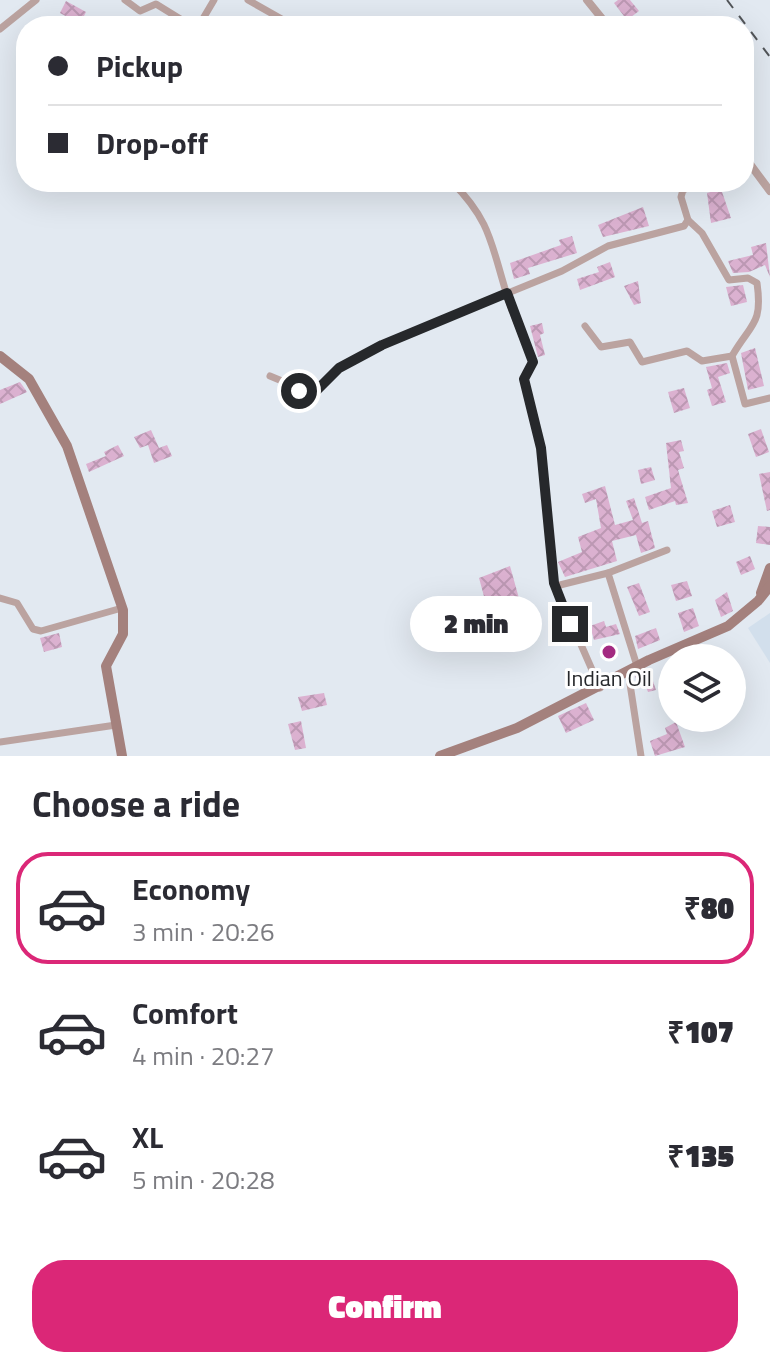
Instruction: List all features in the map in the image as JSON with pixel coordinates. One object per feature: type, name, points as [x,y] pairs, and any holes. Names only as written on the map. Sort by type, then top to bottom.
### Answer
[{"type":"main road","points":[[0,356],[29,379],[67,446],[122,608],[123,634],[106,666],[122,756]]},
{"type":"main road","points":[[758,601],[770,568]]},
{"type":"main road","points":[[440,756],[517,728],[600,688],[633,668],[728,626],[758,601],[770,586]]},
{"type":"street","points":[[16,16],[36,0]]},
{"type":"street","points":[[125,0],[140,11],[156,4],[175,16]]},
{"type":"street","points":[[248,0],[276,16]]},
{"type":"street","points":[[587,0],[600,16]]},
{"type":"street","points":[[0,29],[16,16]]},
{"type":"street","points":[[754,176],[770,191]]},
{"type":"street","points":[[462,192],[489,229],[507,293],[533,362],[524,379],[541,448],[556,586],[600,688]]},
{"type":"street","points":[[585,326],[601,347],[630,342],[642,362],[687,351],[702,361],[732,356],[758,321],[757,283],[748,278],[729,280],[702,233],[688,220],[682,192]]},
{"type":"street","points":[[270,376],[313,394],[339,368],[382,345],[562,271],[608,246],[684,226],[688,220]]},
{"type":"street","points":[[732,356],[745,404],[770,398]]},
{"type":"street","points":[[556,586],[608,573],[667,550]]},
{"type":"street","points":[[608,573],[633,668],[641,756]]},
{"type":"street","points":[[0,598],[17,603],[33,629],[41,631],[122,608]]},
{"type":"street","points":[[0,742],[116,725]]},
{"type":"shaded area","points":[[770,613],[770,663],[748,628]]},
{"type":"building","points":[[630,0],[639,11],[632,16],[624,16],[614,3]]},
{"type":"building","points":[[66,1],[86,12],[84,16],[60,13]]},
{"type":"building","points":[[722,192],[731,218],[711,223],[707,193]]},
{"type":"building","points":[[643,207],[649,226],[603,237],[598,225]]},
{"type":"building","points":[[572,236],[577,253],[528,268],[530,274],[514,279],[510,263],[561,245],[559,240]]},
{"type":"building","points":[[766,243],[770,277],[765,265],[749,272],[733,273],[728,261],[753,255],[751,247]]},
{"type":"building","points":[[610,262],[615,277],[580,290],[577,279],[599,272],[597,267]]},
{"type":"building","points":[[638,281],[641,303],[634,305],[624,286]]},
{"type":"building","points":[[743,285],[747,302],[731,306],[726,287]]},
{"type":"building","points":[[542,323],[544,333],[540,335],[545,355],[538,357],[530,326]]},
{"type":"building","points":[[755,348],[764,386],[748,390],[741,353]]},
{"type":"building","points":[[727,363],[730,373],[718,377],[726,402],[712,406],[707,390],[712,388],[706,367]]},
{"type":"building","points":[[20,382],[27,392],[0,404],[0,390]]},
{"type":"building","points":[[684,388],[690,408],[674,413],[668,392]]},
{"type":"building","points":[[761,429],[769,452],[756,457],[748,434]]},
{"type":"building","points":[[151,430],[159,448],[167,445],[172,456],[154,463],[148,445],[140,448],[134,437]]},
{"type":"building","points":[[681,440],[684,451],[679,452],[684,468],[678,470],[688,503],[676,505],[675,501],[649,510],[645,497],[671,488],[666,443]]},
{"type":"building","points":[[118,445],[124,456],[89,472],[86,464],[106,456],[104,452]]},
{"type":"building","points":[[651,467],[655,480],[641,484],[638,470]]},
{"type":"building","points":[[770,472],[770,510],[767,511],[759,474]]},
{"type":"building","points":[[605,486],[615,525],[633,520],[626,501],[634,498],[642,523],[648,521],[655,548],[641,553],[636,535],[612,541],[617,561],[565,577],[558,562],[582,552],[578,537],[601,528],[596,499],[585,503],[582,494]]},
{"type":"building","points":[[730,505],[735,522],[717,527],[712,511]]},
{"type":"building","points":[[758,526],[770,527],[770,545],[756,543]]},
{"type":"building","points":[[750,556],[755,569],[741,575],[736,562]]},
{"type":"building","points":[[510,566],[520,602],[507,605],[511,617],[501,619],[498,608],[488,611],[479,578]]},
{"type":"building","points":[[687,581],[692,596],[676,601],[671,585]]},
{"type":"building","points":[[639,583],[650,612],[639,616],[627,587]]},
{"type":"building","points":[[727,592],[733,611],[721,617],[715,600]]},
{"type":"building","points":[[693,608],[699,626],[684,632],[678,613]]},
{"type":"building","points":[[604,621],[606,627],[616,624],[620,634],[594,640],[590,626]]},
{"type":"building","points":[[656,628],[660,640],[638,649],[635,636]]},
{"type":"building","points":[[59,633],[62,647],[44,652],[40,638]]},
{"type":"building","points":[[649,669],[656,690],[648,692],[644,681],[638,684],[635,676]]},
{"type":"building","points":[[324,693],[327,705],[302,711],[298,697]]},
{"type":"building","points":[[586,703],[594,720],[566,733],[558,716]]},
{"type":"building","points":[[301,721],[306,748],[295,750],[288,724]]},
{"type":"building","points":[[680,732],[685,747],[655,756],[650,741]]},
{"type":"railway","points":[[727,0],[739,16]]},
{"type":"railway","points":[[754,36],[770,57]]},
{"type":"place","name":"Indian Oil","points":[[609,652]]},
{"type":"route","points":[[299,391],[313,394],[339,368],[382,345],[507,293],[533,362],[531,371],[524,379],[541,448],[554,583],[570,624]]}]
